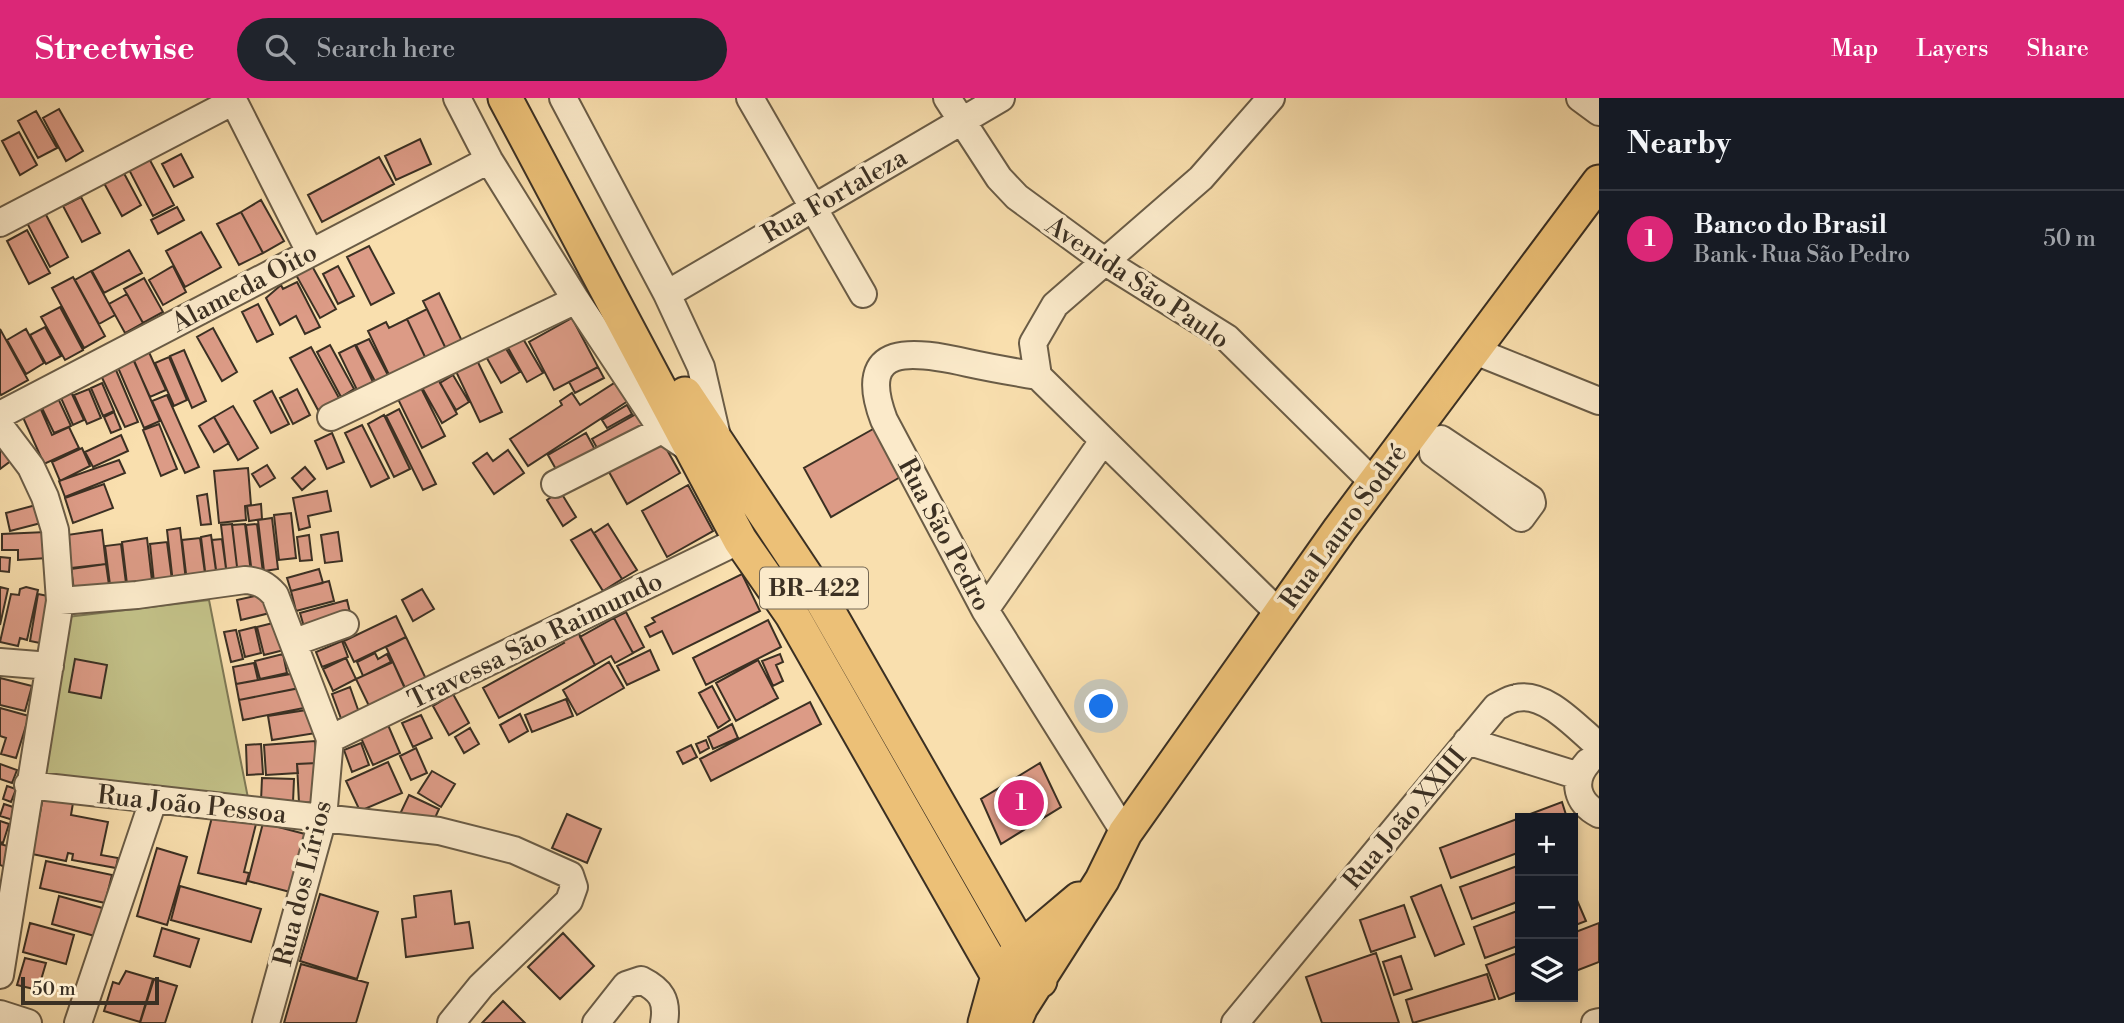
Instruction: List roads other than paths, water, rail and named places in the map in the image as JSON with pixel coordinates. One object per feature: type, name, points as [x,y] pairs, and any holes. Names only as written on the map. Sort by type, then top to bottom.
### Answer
[{"type":"main road","name":"BR-422","points":[[505,98],[584,244],[707,448],[820,597],[1040,981],[1018,1015],[792,615],[740,540],[707,448]]},
{"type":"main road","name":"Rua Lauro Sodré","points":[[1040,981],[1102,880],[1125,833],[1279,612],[1374,483],[1426,436],[1475,351],[1599,182]]},
{"type":"main road","points":[[792,615],[820,597]]},
{"type":"main road","name":"Rua Lauro Sodré","points":[[985,1023],[998,976],[1021,948],[1102,880]]},
{"type":"street","points":[[457,98],[489,160],[576,300],[662,430],[707,448],[701,368],[667,293],[563,98]]},
{"type":"street","points":[[750,98],[815,206],[863,294]]},
{"type":"street","name":"Avenida São Paulo","points":[[947,98],[999,178],[1017,197],[1107,262],[1227,338],[1374,483]]},
{"type":"street","name":"Rua Fortaleza","points":[[667,293],[1001,98]]},
{"type":"street","points":[[1272,98],[1201,178],[1055,305],[1033,343],[1038,376],[1279,612]]},
{"type":"street","points":[[1580,98],[1599,112]]},
{"type":"street","points":[[0,223],[233,100],[310,252]]},
{"type":"street","name":"Alameda Oito","points":[[0,415],[489,160]]},
{"type":"street","points":[[331,417],[576,300]]},
{"type":"street","points":[[1475,351],[1599,401]]},
{"type":"street","name":"Rua São Pedro","points":[[1038,376],[927,352],[890,357],[883,365],[877,383],[877,401],[884,420],[985,610],[1125,833]]},
{"type":"street","points":[[0,426],[31,467],[45,497],[55,530],[60,601],[28,785],[0,975]]},
{"type":"street","points":[[555,484],[662,430]]},
{"type":"street","points":[[985,610],[1103,441]]},
{"type":"street","name":"Travessa São Raimundo","points":[[330,739],[740,540]]},
{"type":"street","name":"Rua dos Lírios","points":[[60,601],[256,581],[275,595],[330,739],[323,818],[266,1023]]},
{"type":"street","points":[[295,642],[345,624]]},
{"type":"street","points":[[0,662],[50,666]]},
{"type":"street","name":"Rua João XXIII","points":[[1235,1023],[1496,707],[1515,698],[1530,698],[1545,704],[1599,746]]},
{"type":"street","points":[[1467,741],[1579,776]]},
{"type":"street","points":[[1598,817],[1580,796],[1579,776],[1589,762],[1599,757]]},
{"type":"street","name":"Rua João Pessoa","points":[[28,785],[439,831],[514,850],[570,875],[574,887],[569,901],[481,986],[451,1023]]},
{"type":"street","points":[[78,1023],[153,801]]},
{"type":"street","points":[[596,1023],[626,985],[641,980],[657,988],[666,1003],[664,1023]]},
{"type":"street","points":[[0,1014],[28,1023]]},
{"type":"place","name":"Banco do Brasil","points":[[1021,803]]}]
